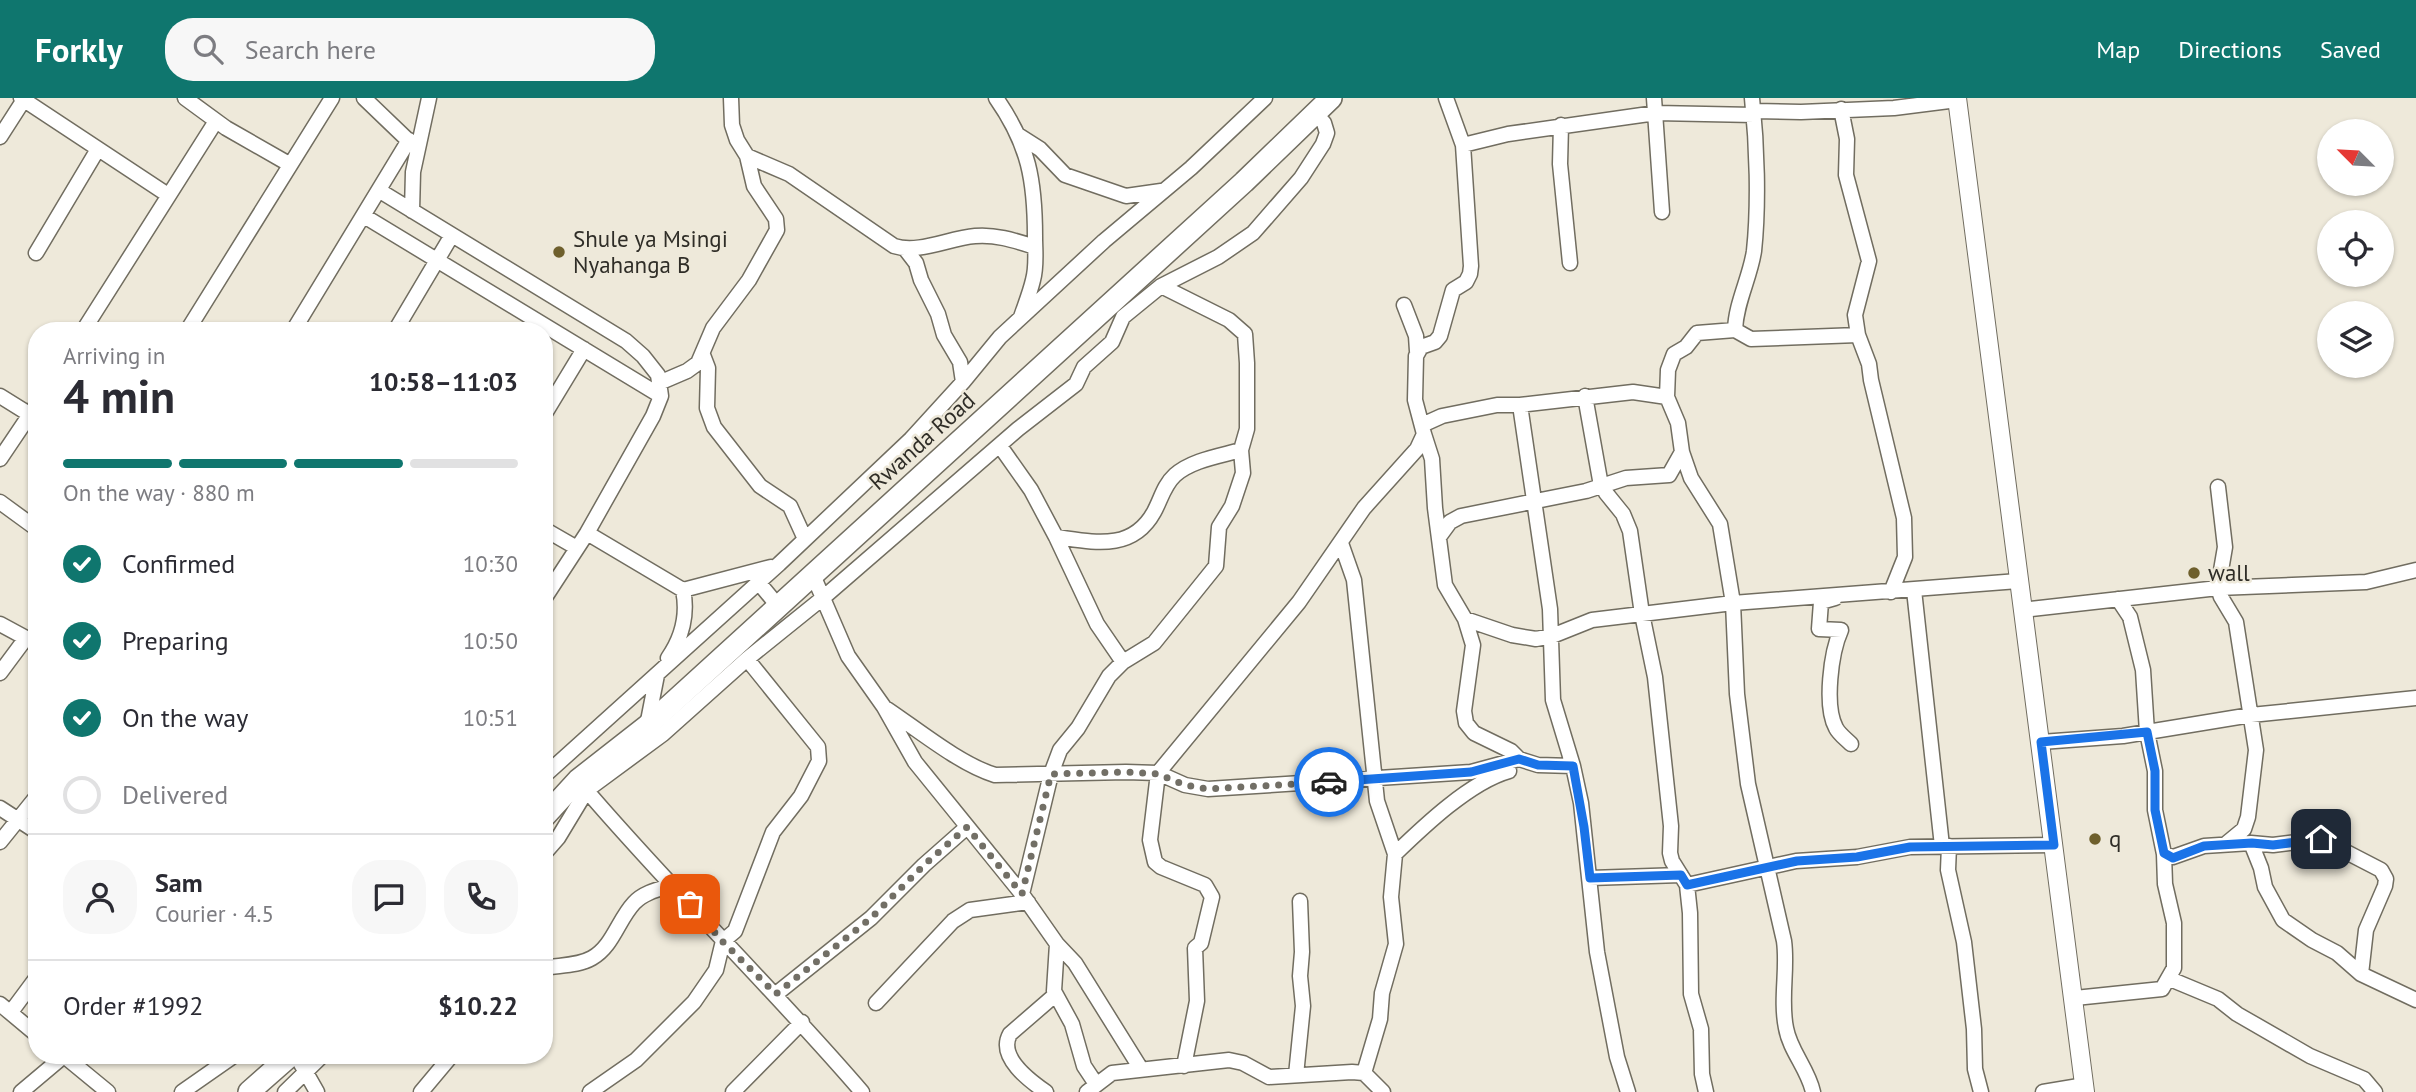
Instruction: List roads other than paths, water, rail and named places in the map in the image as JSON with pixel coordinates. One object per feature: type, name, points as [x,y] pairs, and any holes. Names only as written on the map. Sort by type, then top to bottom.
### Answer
[{"type":"highway","name":"Rwanda Road","points":[[553,809],[1244,182],[1331,98]]},
{"type":"highway","points":[[249,1092],[283,1064]]},
{"type":"main road","points":[[1957,99],[2085,1088]]},
{"type":"street","points":[[185,98],[216,121],[289,164]]},
{"type":"street","points":[[192,322],[332,98]]},
{"type":"street","points":[[365,98],[413,145],[412,211]]},
{"type":"street","points":[[382,98],[385,117]]},
{"type":"street","points":[[299,322],[364,215],[413,145],[429,98]]},
{"type":"street","points":[[996,98],[1018,135],[1033,181],[1033,281],[1020,319]]},
{"type":"street","points":[[553,768],[779,564],[911,439],[1000,337],[1265,98]]},
{"type":"street","points":[[1417,351],[1435,342],[1440,336],[1453,290],[1466,282],[1470,274],[1464,145],[1446,98]]},
{"type":"street","points":[[0,137],[24,99],[168,195]]},
{"type":"street","points":[[660,389],[698,363],[713,328],[749,280],[777,230],[776,219],[754,186],[747,156],[735,133],[730,99]]},
{"type":"street","points":[[1464,145],[1491,137],[1655,105],[1801,112],[1894,108],[1957,99]]},
{"type":"street","points":[[1655,105],[1662,212]]},
{"type":"street","points":[[1735,330],[1736,316],[1754,252],[1756,175],[1753,108]]},
{"type":"street","points":[[1841,109],[1847,139],[1846,174],[1869,261],[1855,315],[1858,335],[1869,364],[1905,518],[1905,557],[1891,592]]},
{"type":"street","points":[[553,844],[582,785],[663,734],[1023,424],[1076,384],[1084,367],[1112,342],[1121,320],[1161,286],[1237,245],[1253,233],[1301,178],[1323,144],[1327,133],[1324,123],[1314,112]]},
{"type":"street","points":[[89,322],[216,121]]},
{"type":"street","points":[[1561,125],[1560,164],[1570,262]]},
{"type":"street","points":[[1018,135],[1040,149],[1065,176],[1126,196],[1165,190]]},
{"type":"street","points":[[36,253],[98,149]]},
{"type":"street","points":[[747,156],[789,174],[894,246],[906,250],[979,235],[996,236],[1035,247]]},
{"type":"street","points":[[380,191],[616,334],[654,369],[660,389],[653,416],[587,533],[553,585]]},
{"type":"street","points":[[364,215],[539,322]]},
{"type":"street","points":[[400,322],[452,235]]},
{"type":"street","points":[[906,250],[916,263],[944,335],[960,362],[963,382]]},
{"type":"street","points":[[1025,898],[1051,774],[1060,750],[1078,728],[1102,684],[1123,662],[1154,643],[1195,590],[1214,571],[1218,558],[1219,527],[1232,506],[1242,478],[1241,450],[1247,429],[1245,334],[1228,320],[1161,286]]},
{"type":"street","points":[[1404,305],[1416,336],[1415,392],[1432,459],[1446,585],[1465,620],[1474,654],[1464,711],[1466,723],[1474,733],[1511,751],[1519,759],[1538,765]]},
{"type":"street","points":[[1813,1092],[1785,1025],[1787,960],[1748,784],[1737,694],[1733,603],[1720,524],[1691,478],[1682,452],[1678,423],[1667,397],[1668,370],[1674,354],[1686,347],[1697,333],[1735,330],[1751,339],[1858,335]]},
{"type":"street","points":[[553,331],[660,389]]},
{"type":"street","points":[[553,400],[583,349]]},
{"type":"street","points":[[703,355],[708,368],[707,408],[713,427],[760,486],[790,506],[805,539]]},
{"type":"street","points":[[1423,430],[1449,414],[1497,405],[1520,405],[1633,391],[1667,397]]},
{"type":"street","points":[[0,396],[28,409]]},
{"type":"street","points":[[1585,396],[1597,471],[1602,486],[1623,514],[1630,531],[1642,614],[1655,677],[1671,826],[1670,853],[1684,880],[1690,914],[1691,994],[1701,1028],[1702,1074],[1706,1092]]},
{"type":"street","points":[[1520,405],[1552,636],[1553,700],[1573,766],[1584,827],[1597,952],[1628,1092]]},
{"type":"street","points":[[0,459],[28,421]]},
{"type":"street","points":[[1184,1066],[1197,1001],[1195,948],[1201,943],[1212,897],[1205,884],[1161,867],[1155,862],[1150,840],[1158,774],[1299,602],[1364,508],[1411,457],[1422,441],[1423,430]]},
{"type":"street","points":[[1000,446],[1031,490],[1097,624],[1123,662]]},
{"type":"street","points":[[1056,537],[1098,543],[1120,540],[1146,523],[1170,481],[1178,473],[1197,463],[1241,450]]},
{"type":"street","points":[[1439,537],[1450,522],[1461,516],[1602,486],[1626,478],[1669,475],[1682,452]]},
{"type":"street","points":[[2218,487],[2225,547],[2218,587],[2236,622],[2256,763],[2244,829],[2227,843]]},
{"type":"street","points":[[0,502],[28,522]]},
{"type":"street","points":[[553,533],[577,548]]},
{"type":"street","points":[[587,533],[683,590],[779,564]]},
{"type":"street","points":[[1341,542],[1354,580],[1379,809],[1395,853],[1391,885],[1396,944],[1382,993],[1380,1019],[1364,1073]]},
{"type":"street","points":[[2022,610],[2218,587],[2366,582],[2416,570]]},
{"type":"street","points":[[813,575],[848,656],[884,707],[915,762],[1084,976],[1141,1069]]},
{"type":"street","points":[[1465,620],[1527,638],[1552,636],[1592,620],[1733,603],[2018,581]]},
{"type":"street","points":[[758,583],[778,606]]},
{"type":"street","points":[[647,726],[657,676],[677,645],[682,630],[685,600],[683,590]]},
{"type":"street","points":[[1914,590],[1948,870],[1964,942],[1974,1029],[1975,1069],[1982,1092]]},
{"type":"street","points":[[1843,595],[1821,602],[1819,629],[1841,631],[1833,650],[1830,712],[1835,727],[1851,744]]},
{"type":"street","points":[[2075,998],[2158,990],[2165,986],[2174,968],[2174,923],[2165,884],[2167,860],[2155,810],[2155,771],[2147,732],[2143,670],[2130,617],[2118,599]]},
{"type":"street","points":[[0,624],[28,639]]},
{"type":"street","points":[[0,673],[28,644]]},
{"type":"street","points":[[590,1092],[636,1060],[694,1002],[716,970],[723,942],[735,931],[773,832],[801,796],[820,757],[818,747],[747,659]]},
{"type":"street","points":[[2041,742],[2147,732],[2251,715],[2416,698]]},
{"type":"street","points":[[884,707],[984,771],[995,775],[1126,772],[1158,774],[1185,785],[1208,789],[1471,772],[1519,759]]},
{"type":"street","points":[[1395,853],[1471,790],[1498,774],[1538,765],[1573,766]]},
{"type":"street","points":[[582,785],[723,942],[802,1022],[862,1092]]},
{"type":"street","points":[[0,842],[28,807]]},
{"type":"street","points":[[0,808],[28,826]]},
{"type":"street","points":[[2248,817],[2254,827],[2264,887],[2283,920],[2337,953],[2361,974],[2416,1000]]},
{"type":"street","points":[[776,994],[871,918],[967,827]]},
{"type":"street","points":[[2167,860],[2204,846],[2227,843],[2325,840],[2383,872],[2385,886],[2366,930],[2361,974]]},
{"type":"street","points":[[1590,878],[1684,880],[1807,860],[1871,855],[1910,847],[2054,845]]},
{"type":"street","points":[[553,966],[586,961],[598,954],[635,901],[646,894],[673,885]]},
{"type":"street","points":[[876,1003],[953,921],[970,910],[1025,898]]},
{"type":"street","points":[[1296,1075],[1304,1006],[1300,976],[1300,901]]},
{"type":"street","points":[[1058,944],[1053,987],[1072,1024],[1091,1088],[1112,1073],[1229,1060],[1243,1063],[1269,1077],[1364,1073],[1383,1092]]},
{"type":"street","points":[[2170,979],[2218,999],[2236,1014],[2310,1056],[2364,1079],[2375,1092]]},
{"type":"street","points":[[28,986],[5,1008],[28,1027]]},
{"type":"street","points":[[1046,1092],[1017,1068],[1007,1040],[1010,1034],[1055,995]]},
{"type":"street","points":[[733,1092],[802,1022]]},
{"type":"street","points":[[21,1092],[54,1064]]},
{"type":"street","points":[[75,1064],[108,1092]]},
{"type":"street","points":[[182,1092],[222,1064]]},
{"type":"street","points":[[301,1064],[317,1092]]},
{"type":"street","points":[[285,1092],[315,1064]]},
{"type":"street","points":[[421,1092],[444,1064]]},
{"type":"street","points":[[2043,1092],[2085,1088]]},
{"type":"place","name":"Shule ya Msingi Nyahanga B","points":[[559,252]]},
{"type":"place","name":"wall","points":[[2194,573]]},
{"type":"place","name":"q","points":[[2095,839]]}]
